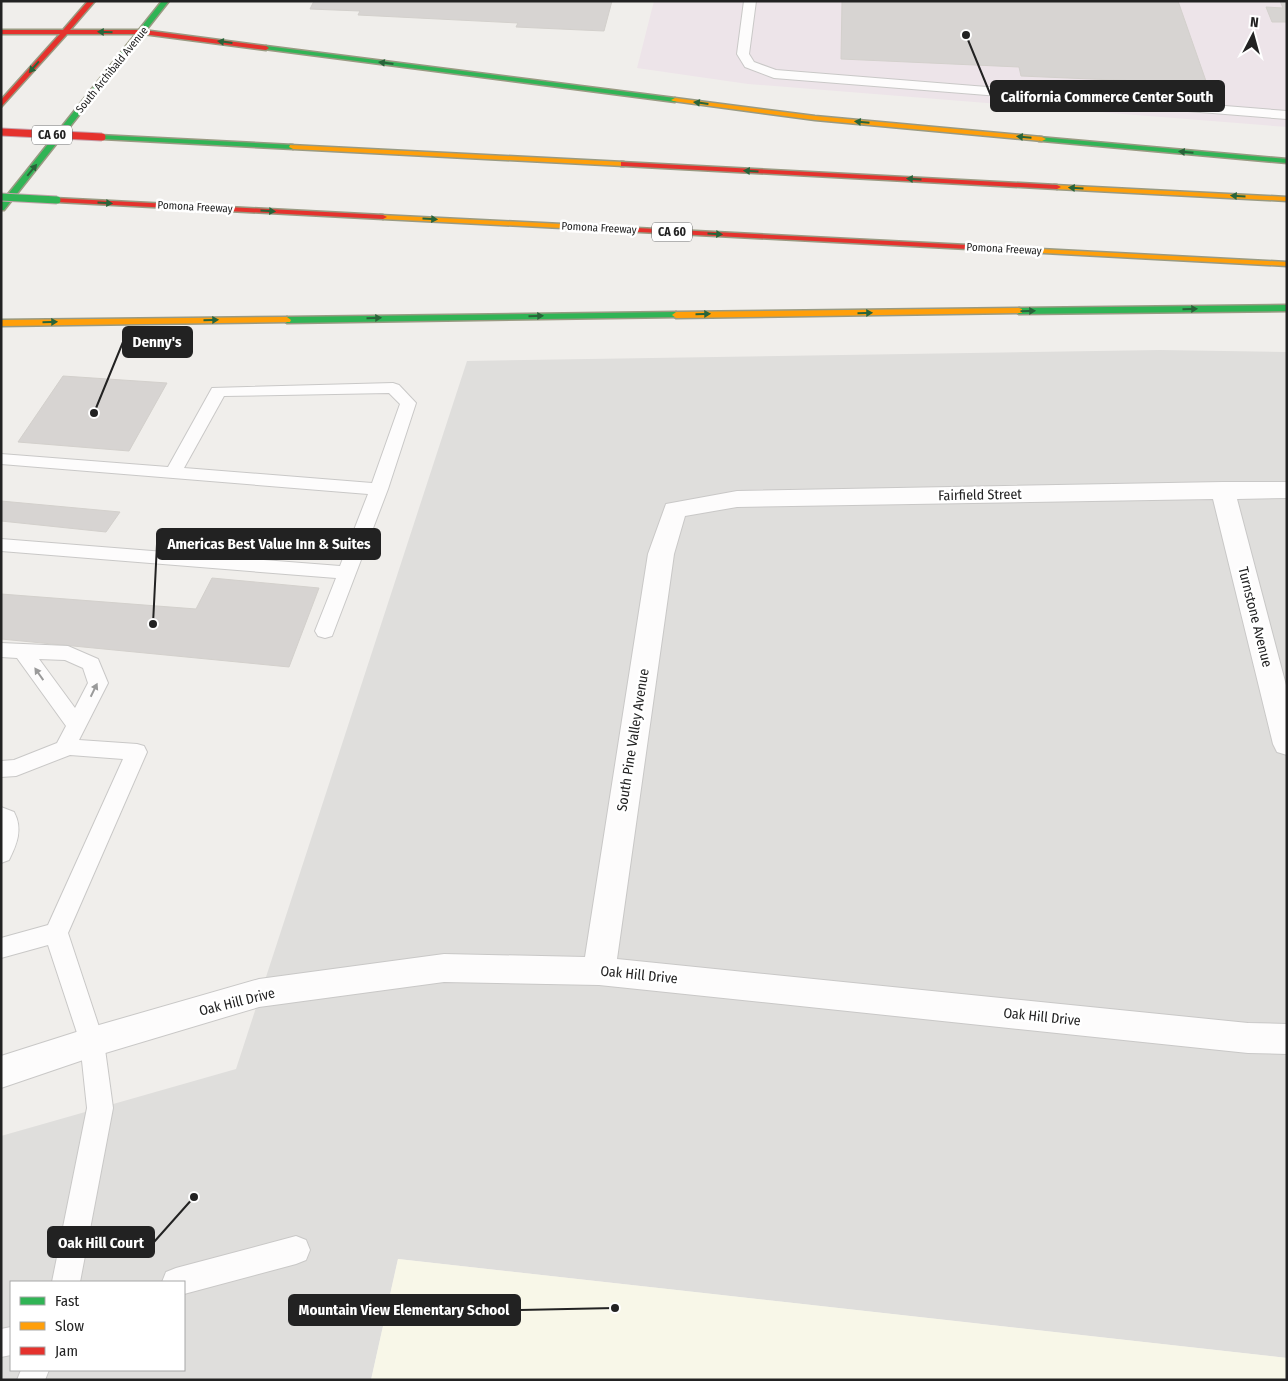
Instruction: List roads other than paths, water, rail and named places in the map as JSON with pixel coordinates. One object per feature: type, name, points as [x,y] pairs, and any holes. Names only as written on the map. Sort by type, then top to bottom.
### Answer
[{"type":"main road","points":[[1,105],[92,1]]},
{"type":"main road","name":"South Archibald Avenue","points":[[1,208],[144,32],[166,1]]},
{"type":"main road","points":[[1,32],[144,32],[815,118],[1287,161]]},
{"type":"main road","name":"CA 60","points":[[1,132],[1287,199]]},
{"type":"main road","name":"Pomona Freeway","points":[[1,197],[1287,264]]},
{"type":"main road","points":[[1,323],[1287,308]]},
{"type":"street","name":"Turnstone Avenue","points":[[1222,490],[1287,744]]},
{"type":"street","name":"Fairfield Street","points":[[675,510],[737,499],[1287,490]]},
{"type":"street","name":"South Pine Valley Avenue","points":[[599,971],[661,554],[675,510]]},
{"type":"street","name":"Oak Hill Drive","points":[[1,1072],[92,1042],[259,994],[444,968],[599,971],[1248,1038],[1287,1039]]},
{"type":"lane","points":[[750,1],[743,54],[749,64],[774,74],[1287,115]]},
{"type":"lane","points":[[173,473],[218,391],[393,388],[408,402],[379,489],[325,631]]},
{"type":"lane","points":[[1,459],[379,489]]},
{"type":"lane","points":[[1,545],[347,574]]},
{"type":"lane","points":[[1,650],[68,653],[91,664],[98,683],[64,749]]},
{"type":"lane","points":[[23,651],[76,725]]},
{"type":"lane","points":[[1,769],[16,768],[68,747],[137,752],[56,933],[92,1042],[100,1108],[66,1281]]},
{"type":"lane","points":[[1,816],[6,818],[8,839],[1,854]]},
{"type":"lane","points":[[1,948],[56,933]]},
{"type":"lane","points":[[180,1281],[296,1250]]},
{"type":"place","name":"California Commerce Center South","points":[[966,35]]},
{"type":"place","name":"Denny's","points":[[94,413]]},
{"type":"place","name":"Americas Best Value Inn & Suites","points":[[153,624]]},
{"type":"place","name":"Oak Hill Court","points":[[194,1197]]},
{"type":"place","name":"Mountain View Elementary School","points":[[615,1308]]}]
